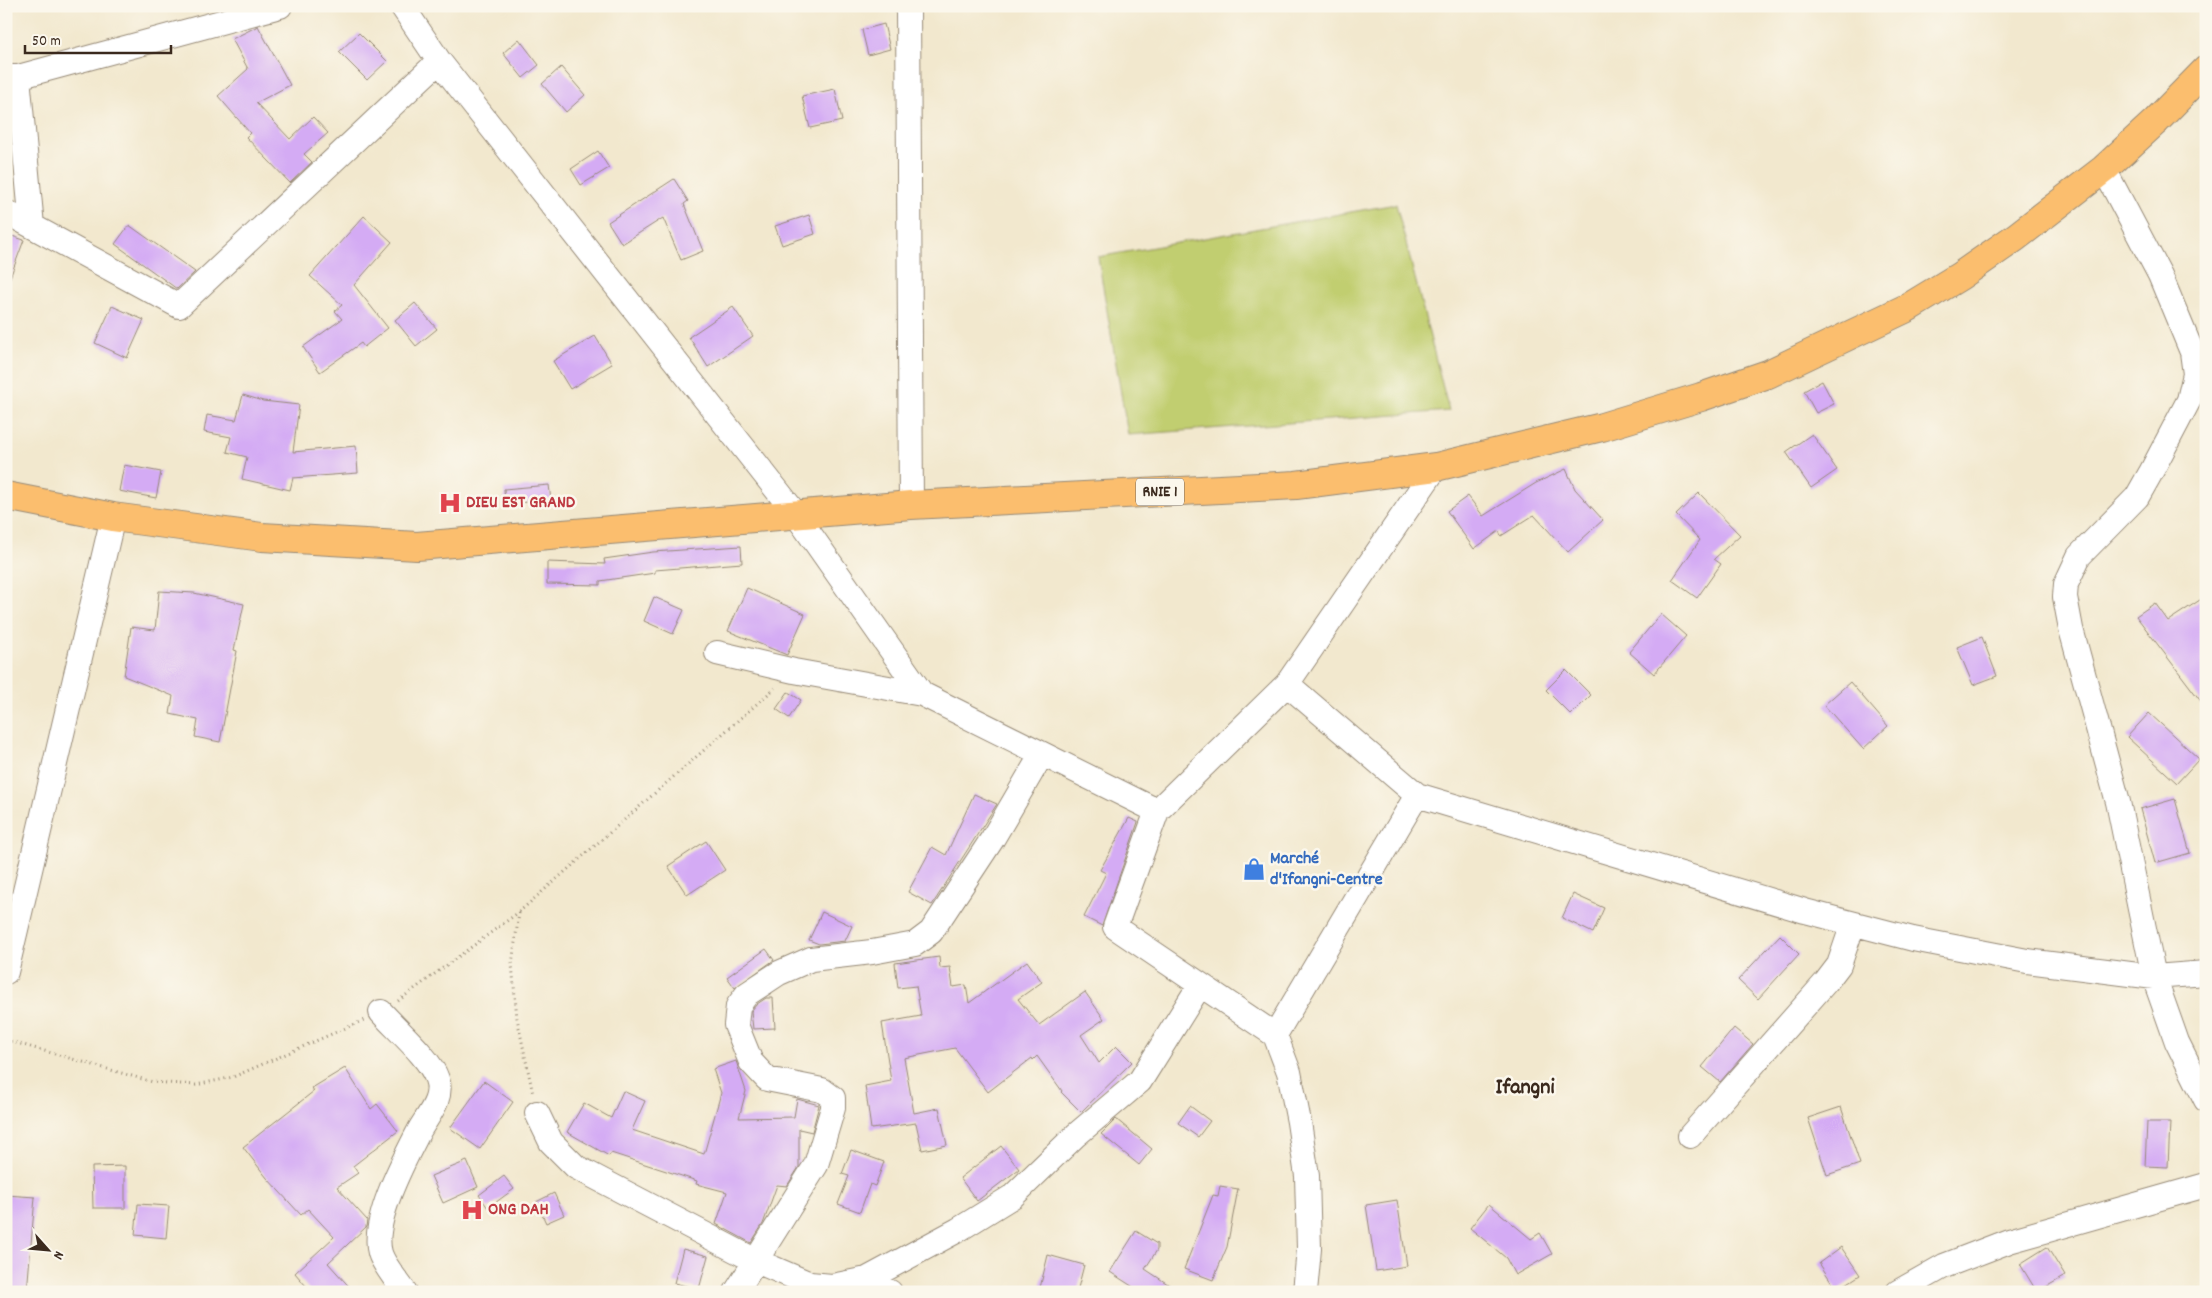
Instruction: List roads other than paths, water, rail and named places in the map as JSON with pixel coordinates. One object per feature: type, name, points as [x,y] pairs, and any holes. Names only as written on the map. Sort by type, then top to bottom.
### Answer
[{"type":"highway","name":"RNIE 1","points":[[6,496],[113,517],[262,537],[417,546],[795,513],[1296,485],[1436,467],[1602,427],[1701,397],[1768,374],[1909,307],[2016,238],[2104,169],[2204,77]]},
{"type":"street","points":[[32,226],[12,77],[280,6]]},
{"type":"street","points":[[402,6],[439,61],[795,513],[922,694]]},
{"type":"street","points":[[908,6],[912,505]]},
{"type":"street","points":[[6,212],[179,306],[439,61]]},
{"type":"street","points":[[2104,169],[2160,275],[2192,352],[2195,374],[2189,400],[2137,496],[2079,556],[2066,584],[2065,597],[2071,629],[2118,802],[2154,977],[2177,1042],[2206,1100]]},
{"type":"street","points":[[1305,1292],[1309,1249],[1307,1176],[1300,1122],[1289,1072],[1275,1035],[1115,928],[1158,811],[1287,684],[1436,467]]},
{"type":"street","points":[[6,972],[113,517]]},
{"type":"street","points":[[717,653],[794,671],[922,694],[1158,811]]},
{"type":"street","points":[[1287,684],[1417,795],[1805,911],[1913,939],[2027,961],[2154,977],[2206,973]]},
{"type":"street","points":[[736,1292],[754,1260],[816,1165],[833,1108],[833,1098],[822,1090],[767,1079],[750,1062],[736,1024],[738,1006],[747,994],[779,973],[811,959],[872,952],[915,944],[931,932],[993,838],[1042,754]]},
{"type":"street","points":[[1275,1035],[1417,795]]},
{"type":"street","points":[[1690,1136],[1826,982],[1839,964],[1853,924]]},
{"type":"street","points":[[537,1113],[551,1142],[576,1167],[754,1260],[810,1284],[878,1287],[958,1230],[1013,1196],[1076,1135],[1140,1081],[1200,985]]},
{"type":"street","points":[[381,1012],[431,1067],[438,1082],[437,1100],[419,1130],[386,1201],[378,1230],[380,1254],[405,1292]]},
{"type":"street","points":[[1898,1292],[1944,1266],[2009,1241],[2206,1185]]},
{"type":"place","name":"DIEU EST GRAND","points":[[450,503]]},
{"type":"place","name":"Marché d'Ifangni-Centre","points":[[1254,869]]},
{"type":"place","name":"ONG DAH","points":[[472,1210]]},
{"type":"district","name":"Ifangni","points":[[1525,1088]]}]
